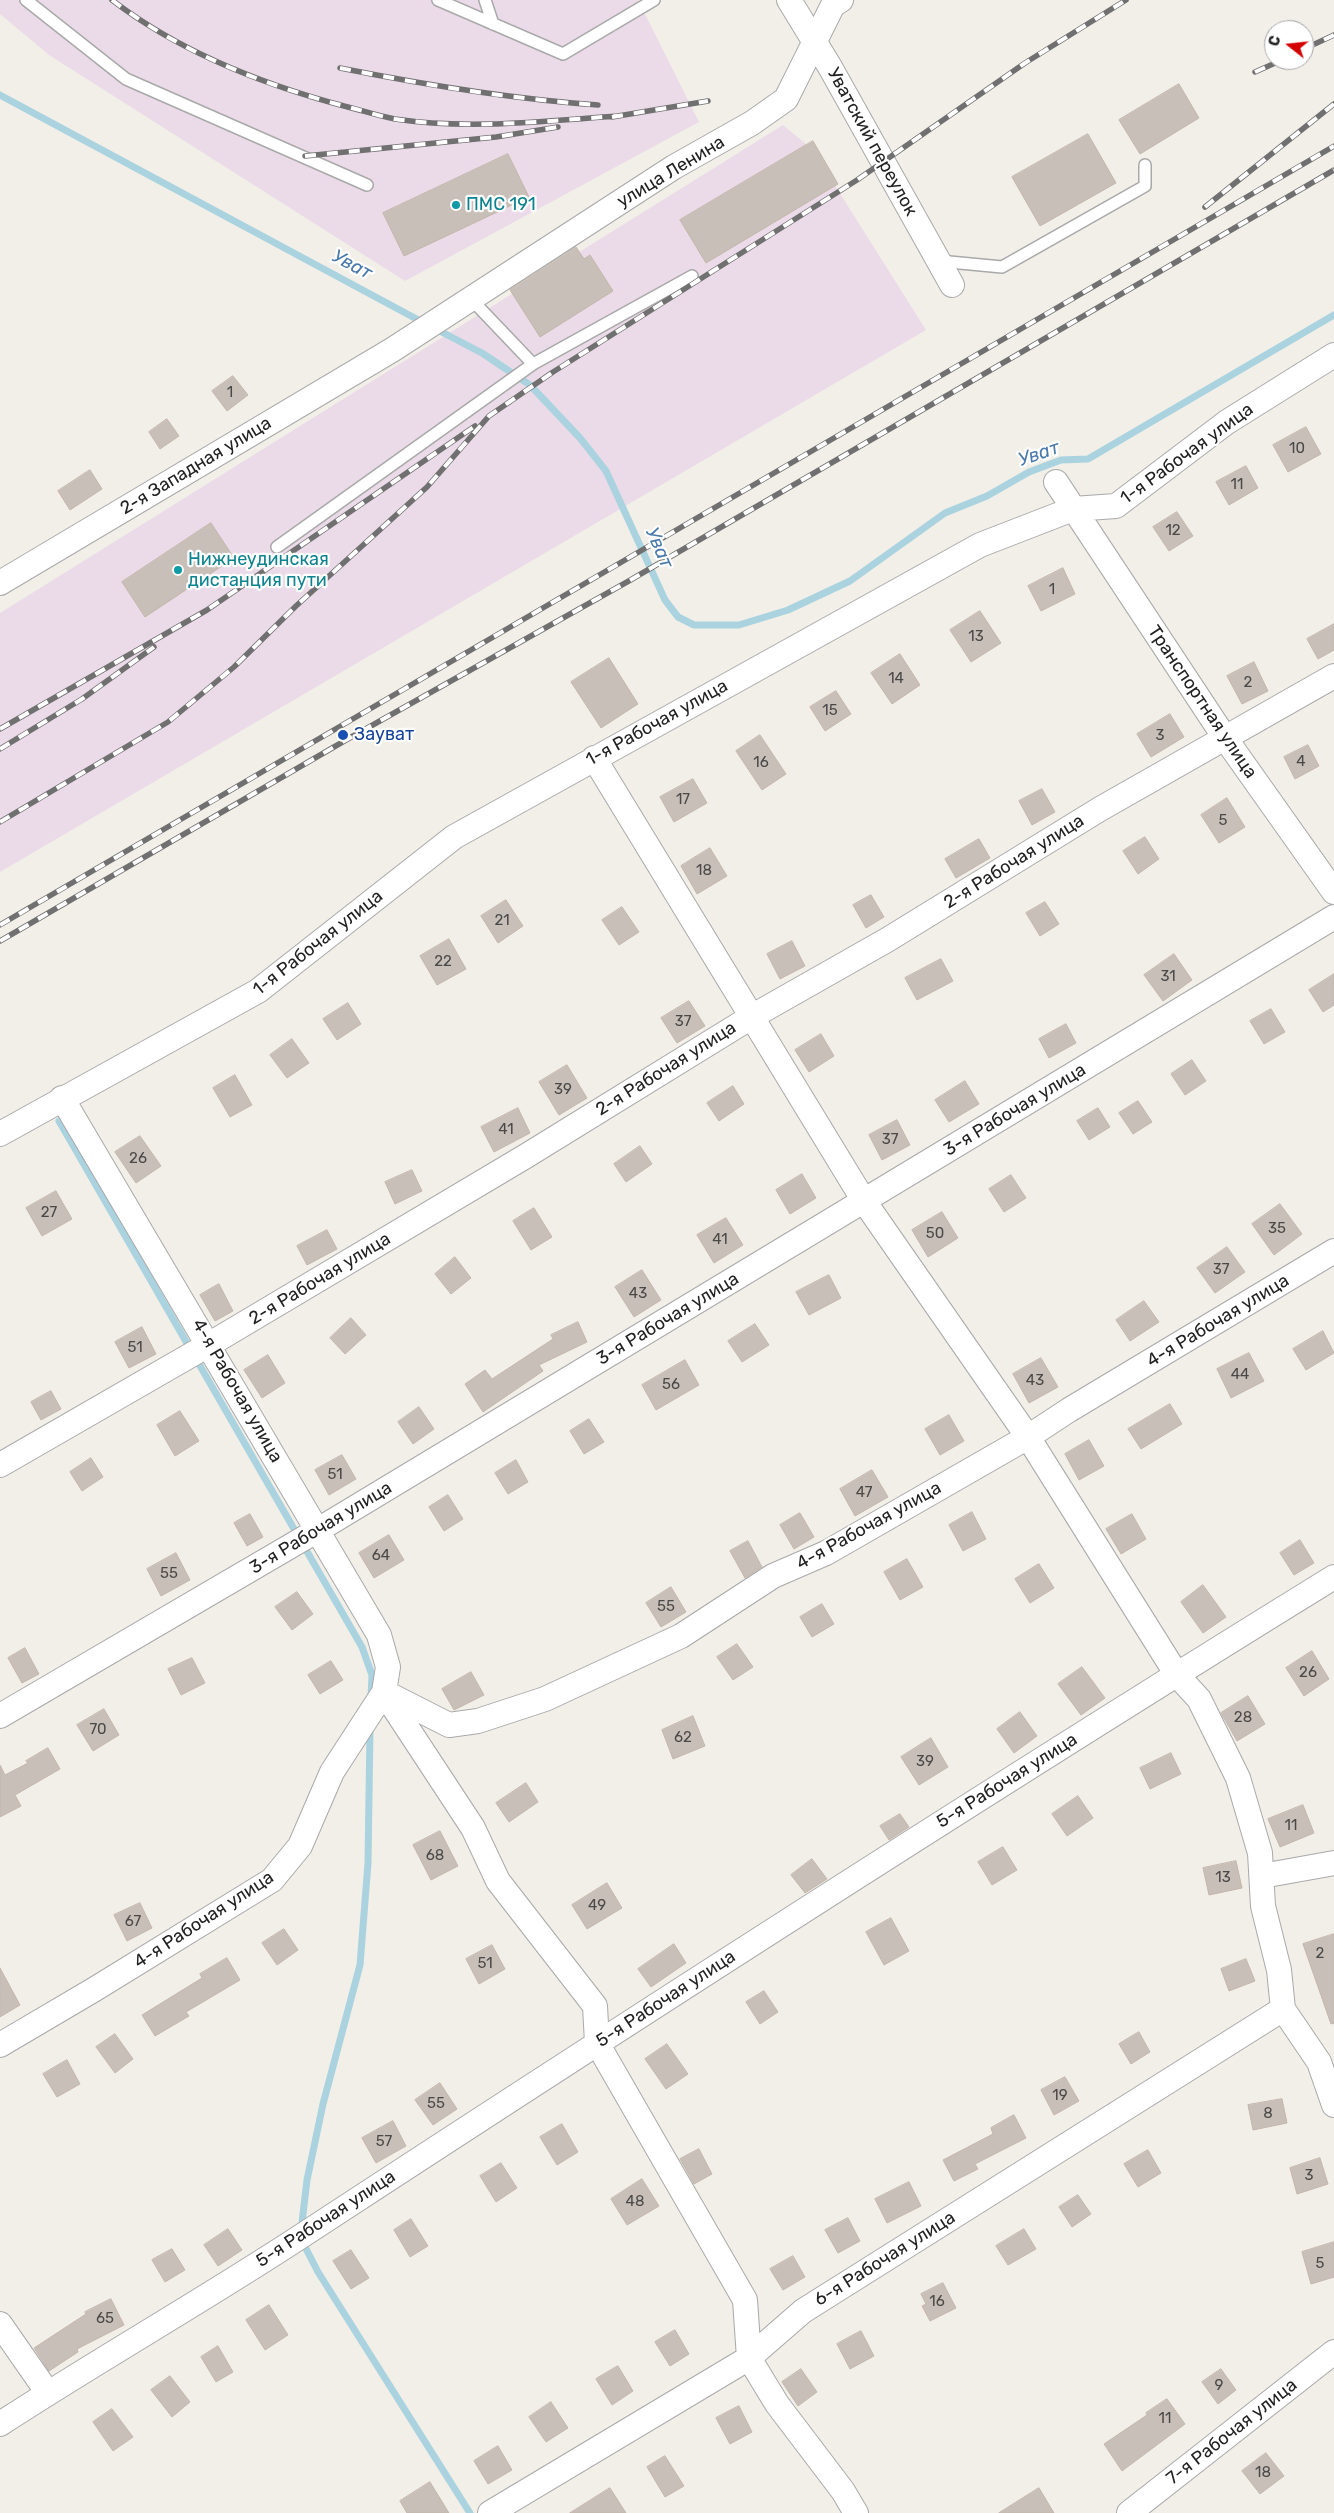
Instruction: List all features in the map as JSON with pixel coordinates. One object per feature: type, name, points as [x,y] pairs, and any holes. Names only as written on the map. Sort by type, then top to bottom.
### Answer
[{"type":"street","name":"Уватский переулок","points":[[790,0],[816,42],[952,285]]},
{"type":"street","name":"улица Ленина","points":[[392,350],[674,167],[752,124],[786,99],[833,5],[841,0]]},
{"type":"street","name":"2-я Западная улица","points":[[0,583],[392,350]]},
{"type":"street","name":"1-я Рабочая улица","points":[[0,1134],[258,991],[454,837],[980,545],[1073,509],[1116,506],[1227,422],[1334,355]]},
{"type":"street","name":"Транспортная улица","points":[[1056,482],[1225,738],[1334,892]]},
{"type":"street","name":"2-я Рабочая улица","points":[[0,1465],[210,1344],[526,1156],[753,1016],[887,940],[1100,809],[1334,676]]},
{"type":"street","points":[[594,758],[864,1201],[1028,1437],[1177,1675],[1199,1699],[1238,1778],[1260,1853],[1263,1906],[1279,1970],[1283,2010],[1319,2062],[1334,2105]]},
{"type":"street","name":"3-я Рабочая улица","points":[[0,1716],[318,1530],[1334,917]]},
{"type":"street","name":"4-я Рабочая улица","points":[[0,2045],[272,1880],[300,1846],[332,1772],[384,1692],[388,1667],[379,1635],[210,1344],[62,1098]]},
{"type":"street","name":"4-я Рабочая улица","points":[[384,1692],[449,1725],[478,1721],[545,1699],[681,1636],[773,1576],[826,1553],[1028,1437],[1069,1410],[1334,1251]]},
{"type":"street","name":"5-я Рабочая улица","points":[[0,2424],[300,2237],[597,2043],[915,1839],[1334,1577]]},
{"type":"street","points":[[384,1692],[473,1828],[498,1881],[595,2006],[597,2043],[745,2300],[749,2358],[777,2404],[843,2490],[856,2513]]},
{"type":"street","points":[[1262,1876],[1334,1863]]},
{"type":"street","name":"6-я Рабочая улица","points":[[490,2513],[749,2358],[803,2311],[1283,2010]]},
{"type":"street","points":[[0,2324],[48,2393]]},
{"type":"street","name":"7-я Рабочая улица","points":[[1129,2513],[1334,2352]]},
{"type":"lane","points":[[26,0],[126,79],[367,185]]},
{"type":"lane","points":[[438,0],[562,54],[654,0]]},
{"type":"lane","points":[[485,0],[493,24]]},
{"type":"lane","points":[[939,261],[1002,267],[1145,186],[1145,165]]},
{"type":"lane","points":[[277,547],[533,364],[692,276]]},
{"type":"lane","points":[[465,303],[533,364]]},
{"type":"shaded area","points":[[0,0],[638,0],[699,122],[405,281],[49,55],[0,14]]},
{"type":"shaded area","points":[[783,125],[812,149],[926,330],[0,872],[0,613]]},
{"type":"building","points":[[1179,84],[1199,118],[1140,154],[1119,120]]},
{"type":"building","points":[[1088,134],[1116,183],[1040,226],[1012,177]]},
{"type":"building","points":[[813,141],[838,184],[706,263],[680,220]]},
{"type":"building","name":"ПМС 191","points":[[508,154],[529,197],[404,256],[383,213]]},
{"type":"building","points":[[576,247],[584,259],[590,255],[613,291],[540,337],[510,290]]},
{"type":"building","points":[[233,376],[248,395],[227,411],[212,391]]},
{"type":"building","points":[[167,419],[179,436],[160,449],[149,432]]},
{"type":"building","points":[[1306,427],[1321,454],[1288,472],[1273,445]]},
{"type":"building","points":[[1246,466],[1258,488],[1229,505],[1216,482]]},
{"type":"building","points":[[90,470],[102,489],[70,510],[58,491]]},
{"type":"building","points":[[1177,512],[1193,536],[1169,551],[1153,527]]},
{"type":"building","name":"Нижнеудинская дистанция пути","points":[[211,523],[234,558],[145,617],[122,582]]},
{"type":"building","points":[[1063,568],[1075,594],[1041,611],[1028,586]]},
{"type":"building","points":[[980,611],[1001,643],[971,662],[950,630]]},
{"type":"building","points":[[1334,624],[1334,650],[1318,659],[1307,639]]},
{"type":"building","points":[[900,654],[920,685],[892,704],[871,673]]},
{"type":"building","points":[[609,658],[638,704],[601,728],[571,682]]},
{"type":"building","points":[[1254,662],[1268,691],[1242,704],[1227,676]]},
{"type":"building","points":[[836,691],[851,714],[825,731],[810,707]]},
{"type":"building","points":[[1170,714],[1184,737],[1151,757],[1137,734]]},
{"type":"building","points":[[760,735],[786,774],[762,790],[736,751]]},
{"type":"building","points":[[1308,745],[1319,766],[1295,779],[1284,757]]},
{"type":"building","points":[[693,779],[707,803],[674,822],[660,797]]},
{"type":"building","points":[[1042,789],[1055,812],[1032,825],[1019,801]]},
{"type":"building","points":[[1227,798],[1245,827],[1219,843],[1201,815]]},
{"type":"building","points":[[1145,837],[1159,859],[1138,874],[1123,851]]},
{"type":"building","points":[[979,839],[990,858],[956,878],[945,859]]},
{"type":"building","points":[[710,848],[727,876],[697,894],[681,866]]},
{"type":"building","points":[[871,895],[884,917],[866,928],[853,905]]},
{"type":"building","points":[[506,900],[523,926],[498,943],[481,916]]},
{"type":"building","points":[[1045,902],[1059,924],[1040,936],[1026,913]]},
{"type":"building","points":[[622,907],[639,932],[619,945],[602,920]]},
{"type":"building","points":[[449,939],[466,969],[437,985],[420,956]]},
{"type":"building","points":[[792,941],[805,966],[780,979],[767,954]]},
{"type":"building","points":[[1174,954],[1192,980],[1163,1001],[1144,975]]},
{"type":"building","points":[[941,959],[953,981],[917,1000],[905,978]]},
{"type":"building","points":[[1334,974],[1334,1005],[1323,1012],[1309,990]]},
{"type":"building","points":[[689,1001],[705,1026],[677,1043],[661,1018]]},
{"type":"building","points":[[348,1003],[361,1024],[337,1040],[323,1019]]},
{"type":"building","points":[[1271,1009],[1285,1032],[1264,1044],[1250,1021]]},
{"type":"building","points":[[1066,1024],[1076,1043],[1049,1058],[1039,1039]]},
{"type":"building","points":[[821,1034],[834,1056],[809,1072],[795,1050]]},
{"type":"building","points":[[292,1039],[309,1063],[287,1078],[270,1055]]},
{"type":"building","points":[[1192,1060],[1206,1081],[1185,1095],[1171,1074]]},
{"type":"building","points":[[567,1065],[587,1098],[559,1115],[539,1082]]},
{"type":"building","points":[[235,1075],[252,1105],[230,1117],[213,1088]]},
{"type":"building","points":[[965,1081],[979,1104],[949,1122],[935,1100]]},
{"type":"building","points":[[733,1086],[744,1104],[719,1121],[707,1103]]},
{"type":"building","points":[[1138,1101],[1152,1122],[1133,1134],[1119,1113]]},
{"type":"building","points":[[518,1108],[530,1133],[494,1152],[481,1127]]},
{"type":"building","points":[[1098,1108],[1110,1127],[1089,1140],[1077,1121]]},
{"type":"building","points":[[897,1120],[910,1145],[882,1160],[869,1135]]},
{"type":"building","points":[[140,1136],[161,1166],[136,1183],[115,1152]]},
{"type":"building","points":[[640,1146],[652,1164],[626,1182],[614,1164]]},
{"type":"building","points":[[412,1170],[422,1191],[395,1204],[385,1182]]},
{"type":"building","points":[[802,1174],[816,1198],[790,1214],[776,1190]]},
{"type":"building","points":[[1011,1175],[1026,1198],[1004,1212],[989,1189]]},
{"type":"building","points":[[56,1191],[72,1219],[42,1236],[26,1208]]},
{"type":"building","points":[[1280,1204],[1302,1234],[1274,1255],[1252,1224]]},
{"type":"building","points":[[534,1208],[552,1237],[531,1250],[513,1221]]},
{"type":"building","points":[[942,1212],[958,1238],[928,1257],[912,1230]]},
{"type":"building","points":[[726,1218],[743,1245],[714,1263],[697,1235]]},
{"type":"building","points":[[327,1230],[337,1249],[307,1265],[297,1246]]},
{"type":"building","points":[[1227,1247],[1245,1272],[1215,1293],[1197,1268]]},
{"type":"building","points":[[455,1257],[471,1278],[451,1294],[435,1274]]},
{"type":"building","points":[[642,1270],[661,1300],[634,1317],[615,1287]]},
{"type":"building","points":[[829,1275],[841,1298],[809,1315],[796,1292]]},
{"type":"building","points":[[219,1284],[233,1311],[215,1321],[200,1295]]},
{"type":"building","points":[[1144,1301],[1159,1322],[1130,1341],[1116,1320]]},
{"type":"building","points":[[351,1318],[366,1335],[345,1354],[330,1338]]},
{"type":"building","points":[[578,1322],[587,1342],[539,1365],[543,1371],[483,1412],[465,1384],[485,1370],[492,1379],[553,1339],[551,1335]]},
{"type":"building","points":[[755,1324],[769,1345],[742,1362],[728,1341]]},
{"type":"building","points":[[142,1327],[156,1354],[129,1368],[115,1342]]},
{"type":"building","points":[[1323,1331],[1334,1353],[1306,1370],[1293,1349]]},
{"type":"building","points":[[1249,1353],[1264,1381],[1231,1398],[1217,1369]]},
{"type":"building","points":[[268,1355],[285,1383],[262,1398],[244,1370]]},
{"type":"building","points":[[1041,1358],[1058,1387],[1029,1403],[1013,1374]]},
{"type":"building","points":[[685,1360],[699,1385],[656,1410],[642,1385]]},
{"type":"building","points":[[51,1391],[61,1409],[41,1420],[31,1402]]},
{"type":"building","points":[[1170,1404],[1182,1424],[1141,1449],[1128,1429]]},
{"type":"building","points":[[419,1407],[434,1429],[413,1444],[398,1422]]},
{"type":"building","points":[[180,1411],[199,1441],[175,1456],[157,1425]]},
{"type":"building","points":[[949,1415],[964,1441],[940,1455],[925,1429]]},
{"type":"building","points":[[589,1419],[604,1442],[584,1454],[570,1431]]},
{"type":"building","points":[[1089,1440],[1104,1466],[1079,1480],[1065,1454]]},
{"type":"building","points":[[342,1455],[356,1479],[329,1495],[315,1470]]},
{"type":"building","points":[[91,1458],[103,1477],[82,1491],[70,1472]]},
{"type":"building","points":[[516,1460],[528,1482],[508,1494],[495,1473]]},
{"type":"building","points":[[872,1470],[888,1497],[855,1516],[840,1489]]},
{"type":"building","points":[[448,1495],[463,1519],[444,1531],[429,1507]]},
{"type":"building","points":[[972,1512],[986,1539],[963,1551],[949,1525]]},
{"type":"building","points":[[800,1513],[814,1537],[794,1549],[780,1525]]},
{"type":"building","points":[[250,1514],[263,1537],[247,1546],[234,1523]]},
{"type":"building","points":[[1132,1514],[1146,1539],[1121,1554],[1106,1529]]},
{"type":"building","points":[[389,1535],[404,1560],[374,1578],[359,1553]]},
{"type":"building","points":[[1300,1540],[1314,1563],[1294,1575],[1280,1553]]},
{"type":"building","points":[[748,1541],[762,1567],[745,1578],[730,1551]]},
{"type":"building","points":[[176,1553],[190,1580],[161,1596],[147,1569]]},
{"type":"building","points":[[907,1559],[923,1587],[900,1600],[884,1572]]},
{"type":"building","points":[[1039,1564],[1054,1588],[1030,1603],[1015,1579]]},
{"type":"building","points":[[1203,1585],[1226,1617],[1203,1633],[1181,1602]]},
{"type":"building","points":[[671,1587],[686,1612],[661,1627],[646,1603]]},
{"type":"building","points":[[297,1592],[313,1614],[292,1630],[275,1607]]},
{"type":"building","points":[[822,1604],[834,1624],[812,1637],[800,1617]]},
{"type":"building","points":[[737,1644],[753,1667],[733,1680],[717,1657]]},
{"type":"building","points":[[25,1648],[39,1674],[22,1683],[8,1658]]},
{"type":"building","points":[[1312,1651],[1329,1679],[1304,1696],[1286,1668]]},
{"type":"building","points":[[192,1658],[205,1683],[181,1695],[168,1669]]},
{"type":"building","points":[[331,1661],[343,1680],[320,1694],[308,1675]]},
{"type":"building","points":[[1082,1667],[1105,1698],[1081,1715],[1058,1684]]},
{"type":"building","points":[[471,1672],[484,1695],[454,1710],[442,1689]]},
{"type":"building","points":[[1248,1696],[1265,1724],[1237,1741],[1221,1713]]},
{"type":"building","points":[[104,1709],[119,1735],[93,1751],[77,1725]]},
{"type":"building","points":[[1020,1712],[1037,1736],[1014,1753],[997,1729]]},
{"type":"building","points":[[693,1716],[705,1746],[673,1759],[662,1730]]},
{"type":"building","points":[[931,1738],[948,1767],[919,1785],[901,1757]]},
{"type":"building","points":[[48,1748],[60,1769],[15,1795],[21,1806],[0,1817],[0,1765],[5,1775],[28,1763],[26,1761]]},
{"type":"building","points":[[1171,1753],[1181,1774],[1150,1789],[1140,1768]]},
{"type":"building","points":[[526,1783],[538,1802],[509,1822],[496,1803]]},
{"type":"building","points":[[1078,1796],[1093,1818],[1067,1836],[1052,1814]]},
{"type":"building","points":[[1303,1805],[1314,1833],[1280,1847],[1268,1819]]},
{"type":"building","points":[[900,1814],[909,1827],[889,1840],[880,1826]]},
{"type":"building","points":[[440,1831],[458,1866],[431,1880],[413,1845]]},
{"type":"building","points":[[1003,1847],[1017,1870],[992,1885],[978,1862]]},
{"type":"building","points":[[812,1859],[827,1879],[805,1893],[791,1875]]},
{"type":"building","points":[[1236,1861],[1242,1888],[1209,1895],[1203,1868]]},
{"type":"building","points":[[607,1883],[622,1908],[587,1929],[572,1905]]},
{"type":"building","points":[[140,1903],[152,1928],[127,1941],[114,1915]]},
{"type":"building","points":[[891,1918],[909,1951],[884,1965],[866,1932]]},
{"type":"building","points":[[284,1929],[298,1950],[277,1965],[262,1943]]},
{"type":"building","points":[[1334,1934],[1334,2023],[1331,2024],[1303,1944]]},
{"type":"building","points":[[674,1944],[686,1963],[651,1987],[638,1969]]},
{"type":"building","points":[[492,1945],[505,1969],[479,1984],[466,1959]]},
{"type":"building","points":[[227,1958],[240,1980],[186,2012],[189,2016],[155,2036],[142,2015],[202,1978],[200,1974]]},
{"type":"building","points":[[1246,1959],[1255,1981],[1229,1991],[1221,1969]]},
{"type":"building","points":[[0,1968],[20,2005],[0,2017]]},
{"type":"building","points":[[764,1991],[778,2012],[760,2024],[746,2002]]},
{"type":"building","points":[[1139,2032],[1150,2052],[1131,2064],[1119,2044]]},
{"type":"building","points":[[115,2034],[133,2059],[115,2073],[96,2047]]},
{"type":"building","points":[[667,2044],[688,2074],[666,2089],[645,2059]]},
{"type":"building","points":[[67,2060],[80,2084],[57,2097],[43,2074]]},
{"type":"building","points":[[1065,2077],[1079,2101],[1054,2115],[1041,2090]]},
{"type":"building","points":[[440,2083],[457,2109],[433,2125],[415,2100]]},
{"type":"building","points":[[1282,2099],[1287,2123],[1253,2130],[1248,2105]]},
{"type":"building","points":[[1014,2115],[1026,2138],[975,2164],[978,2169],[954,2181],[943,2160],[993,2134],[991,2128]]},
{"type":"building","points":[[393,2121],[406,2146],[376,2163],[362,2138]]},
{"type":"building","points":[[562,2124],[578,2152],[557,2165],[540,2137]]},
{"type":"building","points":[[699,2149],[712,2174],[694,2184],[680,2159]]},
{"type":"building","points":[[1148,2150],[1161,2173],[1138,2187],[1124,2164]]},
{"type":"building","points":[[1320,2158],[1328,2184],[1297,2194],[1290,2168]]},
{"type":"building","points":[[501,2163],[517,2188],[496,2202],[480,2176]]},
{"type":"building","points":[[642,2179],[659,2206],[627,2225],[611,2199]]},
{"type":"building","points":[[909,2182],[921,2206],[887,2223],[875,2199]]},
{"type":"building","points":[[1078,2195],[1091,2214],[1072,2227],[1059,2207]]},
{"type":"building","points":[[848,2218],[860,2241],[838,2253],[825,2230]]},
{"type":"building","points":[[411,2219],[428,2246],[410,2257],[394,2230]]},
{"type":"building","points":[[228,2229],[242,2250],[218,2266],[204,2245]]},
{"type":"building","points":[[1024,2229],[1036,2249],[1008,2265],[996,2246]]},
{"type":"building","points":[[1334,2242],[1334,2277],[1311,2284],[1302,2252]]},
{"type":"building","points":[[172,2249],[185,2270],[165,2282],[152,2260]]},
{"type":"building","points":[[351,2250],[369,2278],[351,2289],[333,2261]]},
{"type":"building","points":[[793,2256],[805,2277],[783,2290],[770,2269]]},
{"type":"building","points":[[943,2283],[956,2308],[930,2321],[922,2306],[926,2304],[921,2294]]},
{"type":"building","points":[[111,2299],[124,2325],[77,2349],[78,2352],[49,2371],[34,2348],[86,2314],[85,2312]]},
{"type":"building","points":[[269,2305],[288,2335],[265,2350],[246,2320]]},
{"type":"building","points":[[675,2330],[689,2354],[670,2366],[655,2342]]},
{"type":"building","points":[[861,2331],[874,2356],[850,2369],[837,2344]]},
{"type":"building","points":[[218,2346],[233,2372],[216,2382],[201,2357]]},
{"type":"building","points":[[618,2366],[633,2391],[612,2405],[596,2379]]},
{"type":"building","points":[[801,2369],[817,2392],[798,2406],[782,2382]]},
{"type":"building","points":[[1221,2369],[1236,2390],[1218,2404],[1202,2382]]},
{"type":"building","points":[[170,2376],[190,2402],[172,2417],[151,2390]]},
{"type":"building","points":[[1167,2399],[1185,2424],[1122,2471],[1104,2444]]},
{"type":"building","points":[[551,2402],[568,2428],[546,2442],[529,2417]]},
{"type":"building","points":[[739,2406],[752,2432],[730,2444],[716,2418]]},
{"type":"building","points":[[112,2409],[133,2437],[113,2451],[93,2422]]},
{"type":"building","points":[[498,2446],[512,2470],[488,2484],[474,2461]]},
{"type":"building","points":[[1266,2453],[1284,2476],[1260,2494],[1242,2471]]},
{"type":"building","points":[[665,2456],[684,2486],[665,2497],[647,2467]]},
{"type":"building","points":[[430,2482],[449,2513],[407,2513],[400,2501]]},
{"type":"building","points":[[610,2488],[626,2513],[570,2513]]},
{"type":"building","points":[[1039,2488],[1054,2513],[999,2513]]},
{"type":"waterway","name":"Уват","points":[[0,95],[424,323]]},
{"type":"waterway","name":"Уват","points":[[434,328],[482,353],[530,385],[580,438],[606,471],[665,600],[678,617],[694,625],[739,625],[788,610],[850,581],[945,513],[987,496],[1029,472],[1061,460],[1088,459],[1334,315]]},
{"type":"waterway","points":[[59,1121],[362,1647],[372,1675],[371,1698]]},
{"type":"waterway","points":[[301,2231],[307,2180],[323,2104],[360,1965],[368,1863],[370,1729]]},
{"type":"waterway","points":[[302,2241],[318,2272],[470,2513]]},
{"type":"railway","points":[[112,0],[138,19],[193,51],[252,77],[313,97],[389,118],[451,124],[479,124],[618,116]]},
{"type":"railway","points":[[0,822],[168,722],[234,667],[296,606],[427,487],[489,416],[553,372],[857,180],[1025,63],[1126,0]]},
{"type":"railway","points":[[1314,44],[1334,35]]},
{"type":"railway","points":[[340,68],[469,91],[598,105]]},
{"type":"railway","points":[[1255,72],[1264,68]]},
{"type":"railway","points":[[612,117],[708,101]]},
{"type":"railway","points":[[1205,207],[1334,104]]},
{"type":"railway","points":[[305,156],[496,137],[558,127]]},
{"type":"railway","points":[[0,925],[1334,146]]},
{"type":"railway","points":[[0,941],[346,740],[627,582],[1334,170]]},
{"type":"railway","points":[[0,729],[207,610],[475,426]]},
{"type":"railway","points":[[0,749],[82,699],[154,647]]},
{"type":"place","name":"ПМС 191","points":[[456,205]]},
{"type":"place","name":"Нижнеудинская дистанция пути","points":[[178,570]]},
{"type":"place","name":"Зауват","points":[[343,735]]}]
